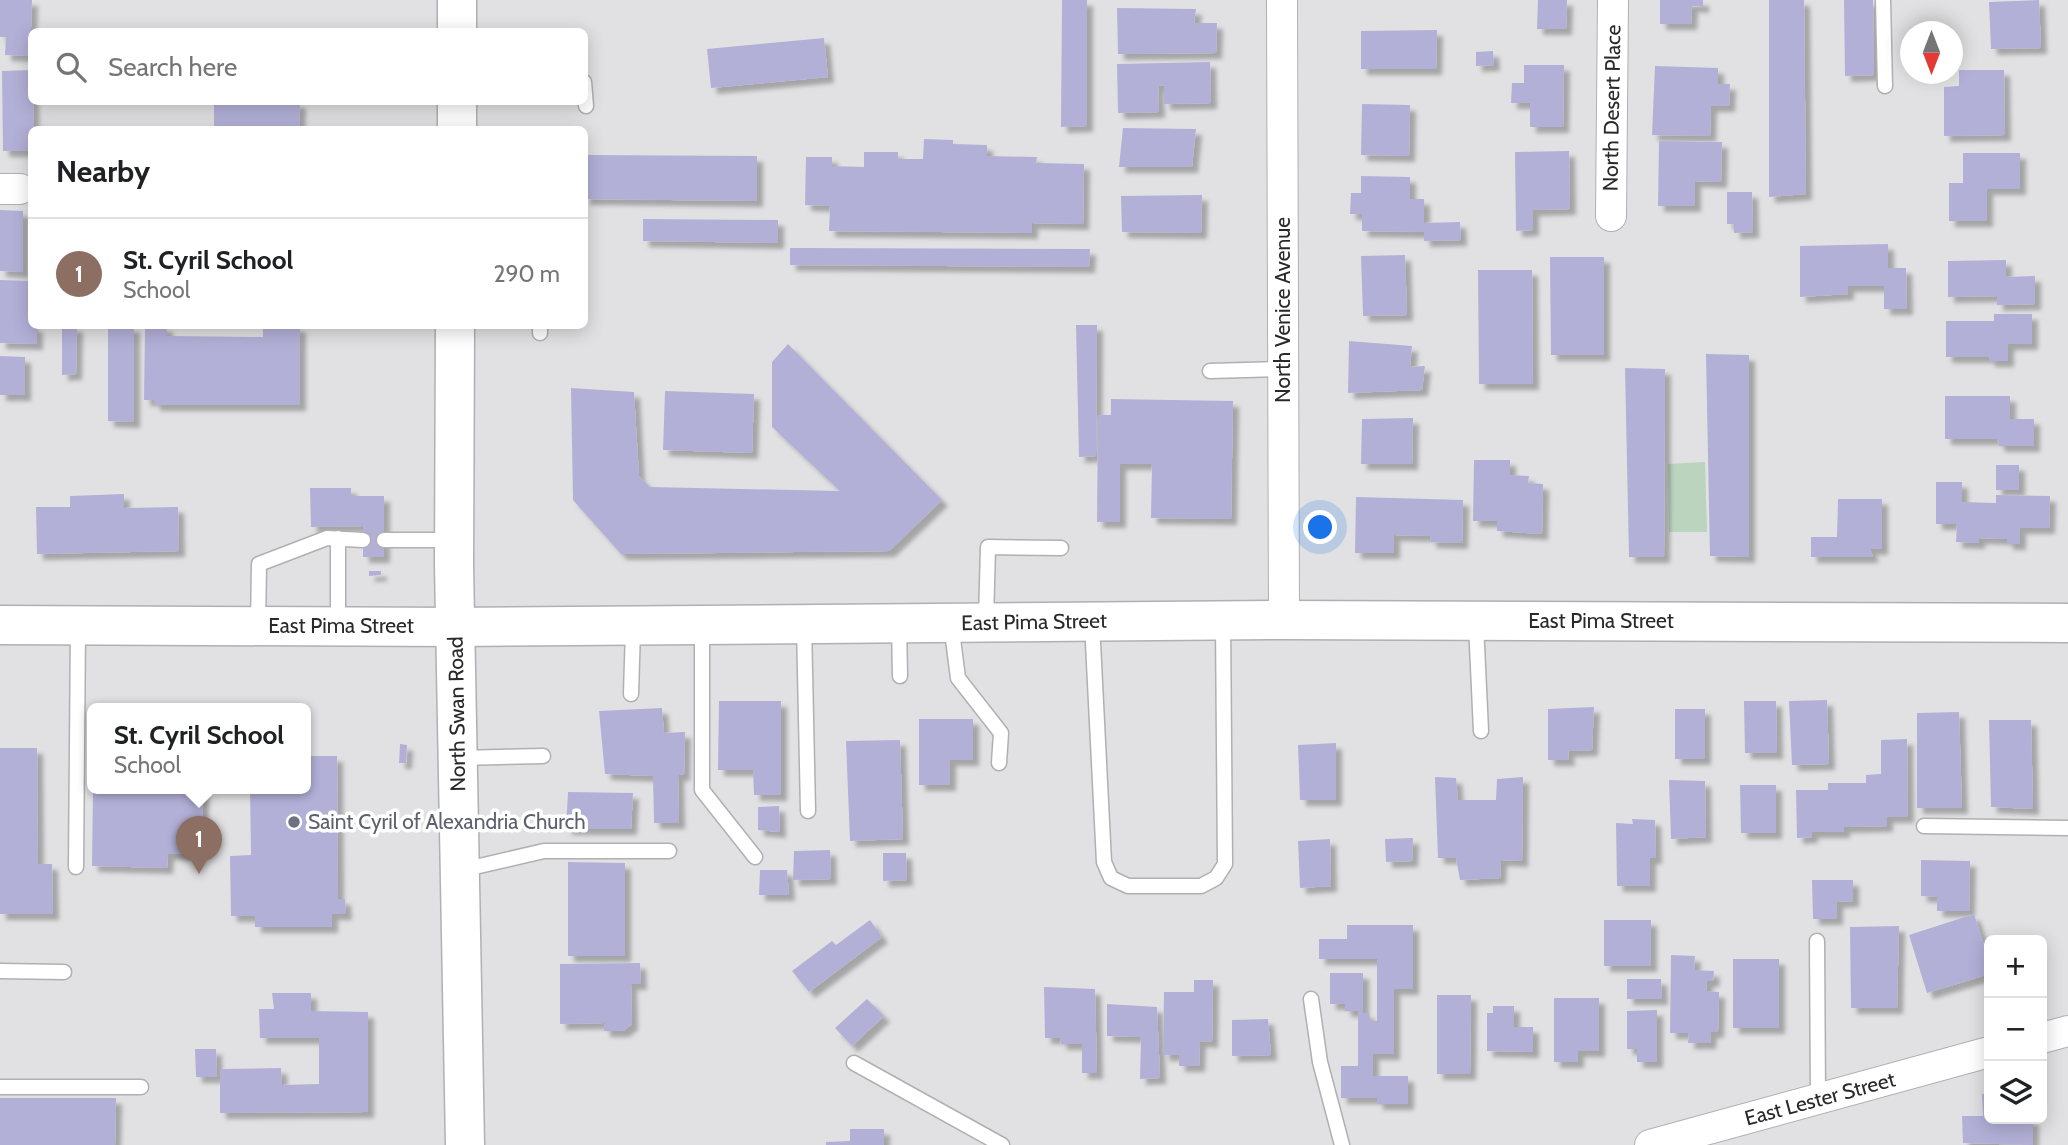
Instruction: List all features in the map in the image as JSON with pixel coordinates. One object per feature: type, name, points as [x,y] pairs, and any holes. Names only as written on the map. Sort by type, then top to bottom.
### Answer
[{"type":"street","points":[[457,0],[457,28]]},
{"type":"street","name":"North Venice Avenue","points":[[1282,0],[1284,620]]},
{"type":"street","name":"North Desert Place","points":[[1611,216],[1614,0]]},
{"type":"street","points":[[457,105],[457,126]]},
{"type":"street","name":"North Swan Road","points":[[455,329],[455,627],[465,1145]]},
{"type":"street","name":"East Pima Street","points":[[0,625],[455,627],[1223,620],[2068,623]]},
{"type":"street","points":[[2047,1037],[2068,1031]]},
{"type":"street","name":"East Lester Street","points":[[1650,1145],[1984,1053]]},
{"type":"lane","points":[[1882,0],[1885,86]]},
{"type":"lane","points":[[1210,371],[1284,369]]},
{"type":"lane","points":[[258,626],[259,564],[327,538],[363,540]]},
{"type":"lane","points":[[338,538],[338,626]]},
{"type":"lane","points":[[384,540],[454,540]]},
{"type":"lane","points":[[999,763],[1000,733],[958,678],[988,547],[1060,548]]},
{"type":"lane","points":[[1092,621],[1104,862],[1111,878],[1128,886],[1201,886],[1216,878],[1225,864],[1223,620]]},
{"type":"lane","points":[[1476,621],[1480,731]]},
{"type":"lane","points":[[899,623],[900,676]]},
{"type":"lane","points":[[804,624],[808,811]]},
{"type":"lane","points":[[76,867],[78,625]]},
{"type":"lane","points":[[702,625],[702,790],[755,857]]},
{"type":"lane","points":[[631,694],[634,626]]},
{"type":"lane","points":[[457,758],[543,756]]},
{"type":"lane","points":[[1924,826],[2068,828]]},
{"type":"lane","points":[[459,870],[544,851],[669,851]]},
{"type":"lane","points":[[1817,940],[1818,1099]]},
{"type":"lane","points":[[0,971],[64,972]]},
{"type":"lane","points":[[1311,999],[1320,1062],[1342,1145]]},
{"type":"lane","points":[[854,1063],[1002,1145]]},
{"type":"lane","points":[[0,1087],[141,1087]]},
{"type":"green space","points":[[1705,462],[1707,532],[1669,532],[1668,464]]},
{"type":"building","points":[[0,0],[32,0],[28,56],[5,55],[6,37],[0,37]]},
{"type":"building","points":[[1062,0],[1087,0],[1087,126],[1061,127]]},
{"type":"building","points":[[1538,0],[1567,0],[1566,29],[1537,29]]},
{"type":"building","points":[[1660,0],[1703,0],[1703,7],[1692,6],[1691,24],[1660,24]]},
{"type":"building","points":[[1769,0],[1804,0],[1806,194],[1769,197]]},
{"type":"building","points":[[1844,0],[1873,0],[1874,75],[1845,76]]},
{"type":"building","points":[[2039,0],[2041,48],[1991,49],[1989,2]]},
{"type":"building","points":[[1117,8],[1196,9],[1194,23],[1217,23],[1216,53],[1118,54]]},
{"type":"building","points":[[1437,30],[1436,69],[1361,69],[1361,31]]},
{"type":"building","points":[[824,38],[828,77],[711,88],[707,49]]},
{"type":"building","points":[[1493,51],[1494,65],[1476,66],[1476,52]]},
{"type":"building","points":[[1210,62],[1211,103],[1164,104],[1164,85],[1158,86],[1159,112],[1118,113],[1117,64]]},
{"type":"building","points":[[1524,65],[1564,65],[1563,127],[1530,127],[1530,103],[1511,103],[1512,83],[1524,83]]},
{"type":"building","points":[[1655,66],[1718,68],[1718,84],[1730,84],[1729,106],[1711,106],[1710,136],[1652,135]]},
{"type":"building","points":[[28,70],[28,105],[33,105],[34,126],[28,126],[28,151],[3,151],[2,71]]},
{"type":"building","points":[[1963,70],[2004,70],[2005,135],[1944,136],[1944,87],[1963,84]]},
{"type":"building","points":[[1362,104],[1410,105],[1409,156],[1361,155]]},
{"type":"building","points":[[214,105],[300,105],[299,126],[214,126]]},
{"type":"building","points":[[1123,128],[1196,129],[1192,167],[1119,167]]},
{"type":"building","points":[[924,139],[953,140],[953,144],[987,145],[987,156],[1037,157],[1036,163],[1084,164],[1083,224],[1032,223],[1032,233],[829,231],[830,206],[805,205],[806,157],[832,157],[832,166],[864,167],[864,152],[898,152],[898,159],[923,159]]},
{"type":"building","points":[[1659,141],[1722,142],[1721,182],[1695,181],[1695,206],[1658,206]]},
{"type":"building","points":[[1569,151],[1570,209],[1533,210],[1533,230],[1516,231],[1515,152]]},
{"type":"building","points":[[1963,153],[2020,153],[2020,189],[1987,189],[1987,221],[1949,221],[1949,183],[1963,183]]},
{"type":"building","points":[[588,155],[757,156],[757,201],[588,199]]},
{"type":"building","points":[[1361,176],[1410,177],[1410,199],[1424,199],[1424,223],[1460,222],[1461,240],[1424,241],[1424,232],[1362,231],[1362,214],[1350,214],[1351,193],[1361,193]]},
{"type":"building","points":[[1727,192],[1752,192],[1753,232],[1734,233],[1734,224],[1727,224]]},
{"type":"building","points":[[1202,195],[1201,233],[1122,232],[1121,196]]},
{"type":"building","points":[[0,210],[23,211],[23,272],[0,271]]},
{"type":"building","points":[[643,219],[778,220],[778,243],[643,241]]},
{"type":"building","points":[[1888,244],[1888,268],[1906,268],[1907,309],[1884,309],[1884,286],[1848,286],[1848,294],[1800,297],[1800,246]]},
{"type":"building","points":[[790,248],[1090,249],[1089,267],[790,265]]},
{"type":"building","points":[[1405,255],[1407,315],[1363,316],[1361,256]]},
{"type":"building","points":[[1550,257],[1604,257],[1604,355],[1551,355]]},
{"type":"building","points":[[2006,260],[2006,277],[2035,276],[2035,304],[1997,305],[1997,296],[1948,297],[1948,261]]},
{"type":"building","points":[[1478,270],[1532,270],[1533,384],[1479,384]]},
{"type":"building","points":[[0,280],[28,281],[28,329],[37,329],[37,344],[0,343]]},
{"type":"building","points":[[1994,314],[2032,314],[2032,344],[2008,344],[2008,361],[1989,361],[1989,357],[1946,357],[1946,321],[1994,321]]},
{"type":"building","points":[[1076,325],[1097,325],[1096,456],[1079,457]]},
{"type":"building","points":[[62,329],[77,329],[76,374],[62,375]]},
{"type":"building","points":[[108,329],[134,329],[134,422],[108,421]]},
{"type":"building","points":[[145,329],[167,329],[167,336],[263,337],[263,329],[300,329],[300,405],[154,405],[154,400],[144,400]]},
{"type":"building","points":[[1349,341],[1412,346],[1410,367],[1425,366],[1422,390],[1348,393]]},
{"type":"building","points":[[788,344],[942,500],[889,551],[621,554],[573,500],[571,388],[634,392],[639,476],[650,487],[840,491],[772,427],[772,362]]},
{"type":"building","points":[[1706,354],[1749,355],[1749,557],[1710,556]]},
{"type":"building","points":[[0,356],[25,357],[25,395],[0,395]]},
{"type":"building","points":[[1625,368],[1665,369],[1664,557],[1629,557]]},
{"type":"building","points":[[665,391],[754,394],[752,453],[663,450]]},
{"type":"building","points":[[1945,396],[2010,396],[2010,419],[2034,419],[2034,446],[1999,446],[1997,439],[1945,439]]},
{"type":"building","points":[[1111,399],[1233,401],[1231,519],[1151,518],[1152,464],[1120,464],[1120,522],[1097,522],[1098,415],[1111,415]]},
{"type":"building","points":[[1413,418],[1412,464],[1361,464],[1362,419]]},
{"type":"building","points":[[1474,460],[1510,460],[1510,475],[1529,476],[1528,483],[1543,484],[1542,534],[1497,531],[1497,521],[1473,521]]},
{"type":"building","points":[[1996,465],[2019,465],[2019,490],[1996,490]]},
{"type":"building","points":[[1936,482],[1962,482],[1962,502],[1996,503],[1996,495],[2050,496],[2049,528],[2020,528],[2020,544],[2007,544],[2007,539],[1979,538],[1979,543],[1956,542],[1957,524],[1936,524]]},
{"type":"building","points":[[310,488],[351,488],[351,496],[384,496],[384,557],[363,557],[363,526],[311,527]]},
{"type":"building","points":[[124,494],[124,508],[178,507],[179,551],[37,554],[36,507],[70,507],[70,496]]},
{"type":"building","points":[[1356,497],[1463,500],[1462,543],[1430,542],[1431,536],[1394,535],[1394,553],[1355,553]]},
{"type":"building","points":[[1838,499],[1882,499],[1882,549],[1870,549],[1873,557],[1811,557],[1811,537],[1837,537]]},
{"type":"building","points":[[369,571],[381,571],[381,575],[369,576]]},
{"type":"building","points":[[1827,700],[1829,764],[1792,765],[1789,701]]},
{"type":"building","points":[[719,701],[781,701],[781,795],[754,795],[753,770],[718,770]]},
{"type":"building","points":[[1744,701],[1776,701],[1777,753],[1745,753]]},
{"type":"building","points":[[1594,707],[1592,750],[1568,751],[1569,760],[1548,760],[1548,709]]},
{"type":"building","points":[[662,708],[664,733],[685,732],[684,775],[678,775],[679,823],[654,823],[653,776],[605,774],[599,711]]},
{"type":"building","points":[[1675,709],[1705,709],[1705,759],[1675,759]]},
{"type":"building","points":[[1959,712],[1962,808],[1917,808],[1917,713]]},
{"type":"building","points":[[919,719],[973,719],[973,760],[950,760],[950,785],[919,785]]},
{"type":"building","points":[[1989,720],[2031,720],[2033,809],[1991,807]]},
{"type":"building","points":[[1907,739],[1908,817],[1887,817],[1887,826],[1844,827],[1844,832],[1812,832],[1812,837],[1797,838],[1796,790],[1828,790],[1828,783],[1866,783],[1866,775],[1881,774],[1881,740]]},
{"type":"building","points":[[900,740],[903,839],[850,841],[846,741]]},
{"type":"building","points":[[1336,743],[1336,800],[1300,800],[1298,745]]},
{"type":"building","points":[[400,744],[407,745],[406,763],[399,763]]},
{"type":"building","points":[[0,748],[37,748],[38,864],[52,864],[53,914],[0,914]]},
{"type":"building","name":"Saint Cyril of Alexandria Church","points":[[311,756],[337,756],[338,899],[345,899],[346,914],[332,914],[332,927],[255,927],[255,916],[231,916],[230,856],[251,855],[250,794],[311,794]]},
{"type":"building","points":[[1435,777],[1456,778],[1458,800],[1496,800],[1497,779],[1523,777],[1522,861],[1501,860],[1500,878],[1460,880],[1456,858],[1438,858]]},
{"type":"building","points":[[1669,780],[1705,781],[1706,837],[1671,839]]},
{"type":"building","points":[[1740,785],[1776,785],[1776,833],[1741,833]]},
{"type":"building","points":[[568,792],[633,793],[631,829],[566,829]]},
{"type":"building","points":[[93,794],[203,794],[202,834],[185,834],[185,854],[168,854],[167,868],[92,866]]},
{"type":"building","points":[[779,806],[780,832],[758,830],[758,807]]},
{"type":"building","points":[[1632,819],[1655,820],[1656,858],[1650,858],[1650,886],[1617,886],[1616,823],[1633,824]]},
{"type":"building","points":[[1413,838],[1412,861],[1386,862],[1385,839]]},
{"type":"building","points":[[1330,839],[1331,886],[1300,888],[1298,841]]},
{"type":"building","points":[[830,850],[831,879],[793,880],[794,851]]},
{"type":"building","points":[[883,853],[906,853],[907,880],[883,881]]},
{"type":"building","points":[[1921,860],[1970,861],[1969,911],[1937,911],[1937,897],[1921,896]]},
{"type":"building","points":[[568,862],[625,863],[625,956],[568,956]]},
{"type":"building","points":[[760,870],[787,870],[789,895],[759,895]]},
{"type":"building","points":[[1812,880],[1853,880],[1853,901],[1837,902],[1837,919],[1813,919]]},
{"type":"building","points":[[1974,914],[1984,945],[1984,976],[1927,993],[1909,935]]},
{"type":"building","points":[[870,920],[882,937],[809,992],[792,971],[832,941],[836,945]]},
{"type":"building","points":[[1604,920],[1651,920],[1651,966],[1604,966]]},
{"type":"building","points":[[1347,925],[1413,925],[1413,989],[1394,989],[1394,1054],[1373,1054],[1373,1076],[1408,1076],[1408,1104],[1377,1104],[1377,1098],[1341,1098],[1341,1066],[1358,1066],[1358,1011],[1345,1011],[1345,1004],[1330,1004],[1330,973],[1363,973],[1363,1013],[1369,1013],[1369,1021],[1377,1021],[1377,959],[1319,959],[1319,939],[1347,939]]},
{"type":"building","points":[[1899,926],[1897,1008],[1851,1008],[1850,927]]},
{"type":"building","points":[[1671,955],[1695,956],[1694,970],[1714,971],[1713,981],[1707,981],[1706,991],[1719,992],[1718,1032],[1711,1032],[1710,1043],[1688,1043],[1689,1033],[1670,1033]]},
{"type":"building","points":[[1733,959],[1779,959],[1779,1028],[1733,1028]]},
{"type":"building","points":[[640,963],[641,984],[631,984],[632,1024],[623,1031],[604,1031],[604,1023],[560,1024],[560,964]]},
{"type":"building","points":[[1627,979],[1661,979],[1662,999],[1627,999]]},
{"type":"building","points":[[1194,980],[1213,980],[1212,1042],[1200,1041],[1199,1066],[1179,1066],[1179,1055],[1163,1055],[1164,992],[1194,992]]},
{"type":"building","points":[[1044,987],[1095,989],[1097,1073],[1082,1073],[1082,1044],[1061,1044],[1060,1038],[1045,1038]]},
{"type":"building","points":[[272,993],[311,993],[311,1011],[368,1012],[368,1112],[220,1113],[220,1069],[281,1068],[282,1085],[319,1084],[319,1038],[260,1038],[259,1009],[274,1009]]},
{"type":"building","points":[[1437,995],[1471,995],[1470,1074],[1437,1074]]},
{"type":"building","points":[[1554,998],[1599,998],[1599,1051],[1578,1051],[1578,1062],[1554,1062]]},
{"type":"building","points":[[867,999],[884,1016],[852,1046],[835,1028]]},
{"type":"building","points":[[1107,1004],[1157,1007],[1160,1078],[1140,1079],[1141,1037],[1107,1036]]},
{"type":"building","points":[[1493,1006],[1514,1006],[1514,1027],[1533,1027],[1533,1052],[1487,1051],[1487,1013],[1493,1013]]},
{"type":"building","points":[[1657,1010],[1657,1062],[1637,1062],[1637,1049],[1627,1049],[1627,1011]]},
{"type":"building","points":[[1268,1019],[1271,1055],[1232,1056],[1232,1020]]},
{"type":"building","points":[[195,1049],[216,1049],[217,1077],[196,1077]]},
{"type":"building","points":[[1984,1094],[1984,1124],[2033,1124],[2033,1145],[1963,1143],[1962,1116],[1983,1116]]},
{"type":"building","points":[[0,1098],[116,1098],[115,1145],[0,1145]]},
{"type":"building","points":[[850,1129],[884,1129],[884,1145],[826,1145],[826,1142],[850,1141]]},
{"type":"place","name":"Saint Cyril of Alexandria Church","points":[[294,822]]},
{"type":"place","name":"St. Cyril School","points":[[199,874]]}]
